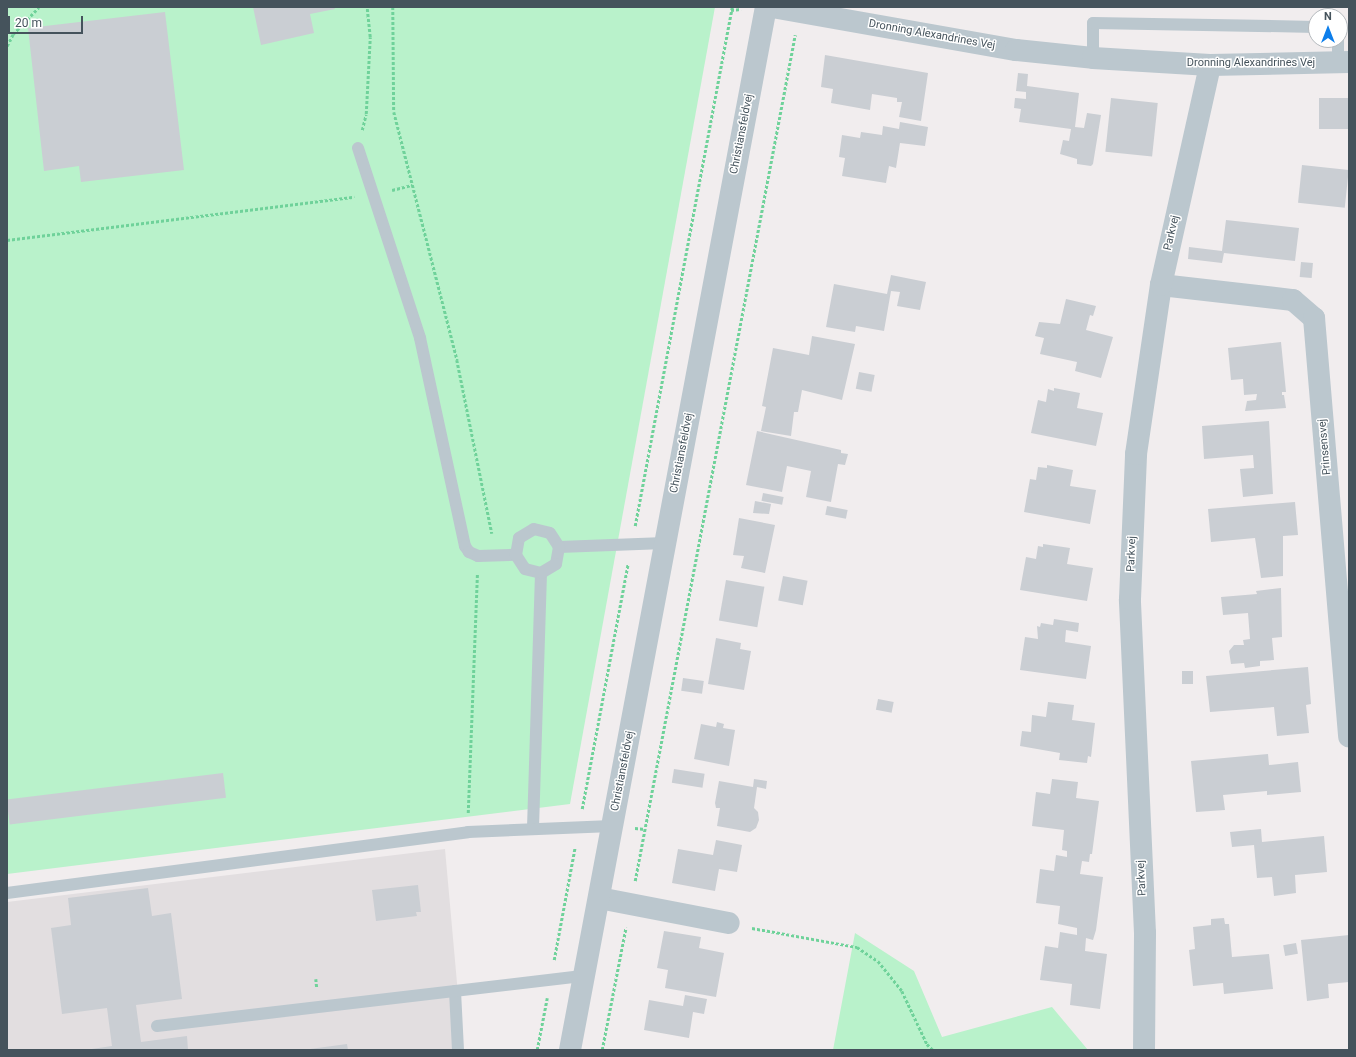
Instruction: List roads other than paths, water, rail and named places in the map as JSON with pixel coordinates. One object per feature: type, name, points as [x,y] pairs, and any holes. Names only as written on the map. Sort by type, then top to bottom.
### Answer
[{"type":"street","name":"Christiansfeldvej","points":[[570,1050],[766,7]]},
{"type":"street","name":"Dronning Alexandrines Vej","points":[[772,7],[1016,50],[1093,58],[1210,65],[1344,62]]},
{"type":"street","name":"Parkvej","points":[[1144,1050],[1145,933],[1130,599],[1136,454],[1161,286],[1210,65]]},
{"type":"street","name":"Prinsensvej","points":[[1161,286],[1293,300],[1314,318],[1349,737]]},
{"type":"street","points":[[599,898],[729,923]]},
{"type":"lane","points":[[1093,58],[1093,23],[1308,27]]},
{"type":"lane","name":"Dronning Alexandrines Vej","points":[[1340,48],[1344,62]]},
{"type":"lane","points":[[358,148],[420,338],[465,546],[469,552],[478,556],[516,555]]},
{"type":"lane","points":[[534,529],[550,533],[559,547],[556,564],[541,573],[525,569],[516,555],[519,538],[534,529]]},
{"type":"lane","points":[[559,547],[665,543]]},
{"type":"lane","points":[[533,828],[541,573]]},
{"type":"lane","points":[[7,893],[468,832],[533,828],[612,826]]},
{"type":"lane","points":[[157,1026],[584,976]]},
{"type":"lane","points":[[455,991],[458,1050]]}]
